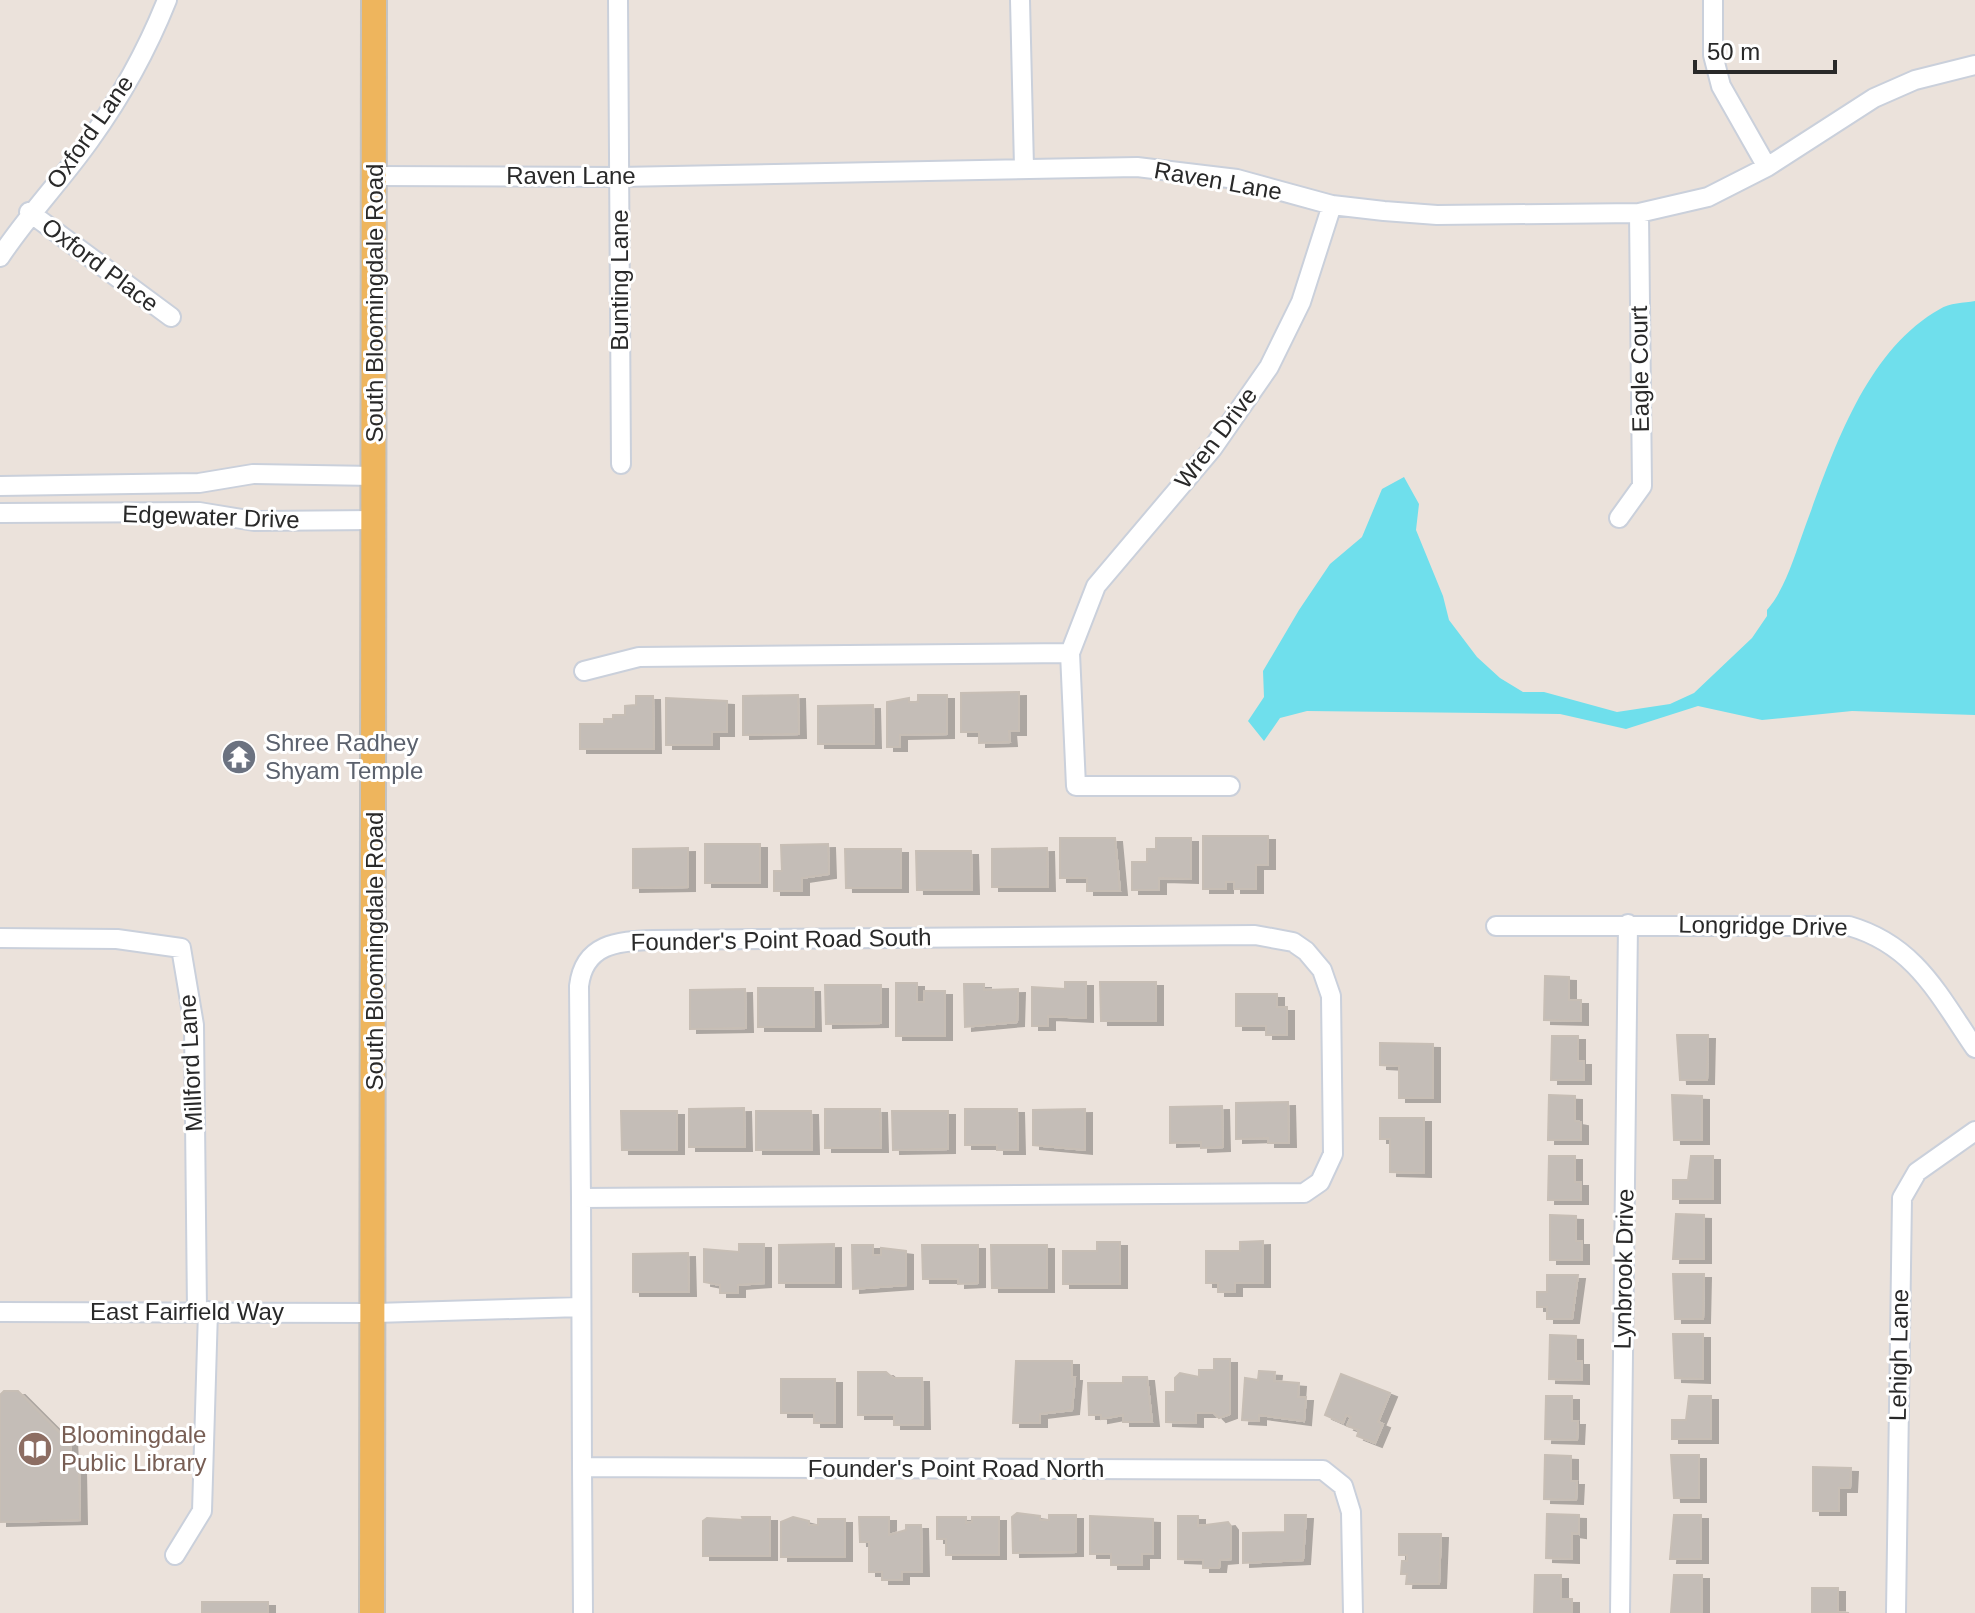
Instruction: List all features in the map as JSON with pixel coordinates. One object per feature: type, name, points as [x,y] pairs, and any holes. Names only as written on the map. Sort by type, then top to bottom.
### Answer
[{"type":"main road","name":"South Bloomingdale Road","points":[[372,1613],[375,1313],[374,0]]},
{"type":"street","name":"Oxford Lane","points":[[0,257],[29,212],[88,143],[120,96],[167,0]]},
{"type":"street","name":"Bunting Lane","points":[[618,0],[621,464]]},
{"type":"street","points":[[1020,0],[1024,167]]},
{"type":"street","points":[[1713,0],[1713,55],[1721,86],[1767,167]]},
{"type":"street","name":"Raven Lane","points":[[375,176],[619,177],[1137,167],[1194,171],[1332,205],[1437,215],[1639,213],[1708,197],[1767,167],[1874,98],[1915,80],[1975,65]]},
{"type":"street","name":"Wren Drive","points":[[1230,786],[1076,786],[1070,653],[1096,586],[1212,449],[1269,367],[1301,302],[1332,205]]},
{"type":"street","name":"Oxford Place","points":[[29,212],[171,317]]},
{"type":"street","name":"Eagle Court","points":[[1619,518],[1642,486],[1639,213]]},
{"type":"street","name":"Edgewater Drive","points":[[0,486],[199,483],[253,474],[375,476]]},
{"type":"street","name":"Edgewater Drive","points":[[0,513],[199,512],[254,521],[375,520]]},
{"type":"street","points":[[584,671],[639,657],[1070,653]]},
{"type":"street","name":"Lynbrook Drive","points":[[1620,1613],[1628,924]]},
{"type":"street","name":"Longridge Drive","points":[[1496,926],[1836,924],[1867,931],[1917,963],[1975,1048]]},
{"type":"street","name":"Founder's Point Road South","points":[[581,1198],[1304,1193],[1320,1182],[1333,1154],[1333,1009],[1328,984],[1322,970],[1306,951],[1293,942],[1255,935],[653,940],[609,944],[585,963],[579,986],[582,1467]]},
{"type":"street","name":"Millford Lane","points":[[0,938],[186,942],[194,1025],[202,1311],[202,1511],[175,1555]]},
{"type":"street","name":"Lehigh Lane","points":[[1896,1613],[1902,1198],[1917,1172],[1975,1131]]},
{"type":"street","name":"East Fairfield Way","points":[[0,1312],[375,1313],[581,1307]]},
{"type":"street","points":[[582,1467],[583,1613]]},
{"type":"street","name":"Founder's Point Road North","points":[[582,1467],[1323,1470],[1343,1486],[1351,1512],[1353,1613]]},
{"type":"water","points":[[1975,301],[1975,715],[1852,711],[1762,720],[1698,706],[1626,729],[1560,714],[1307,711],[1280,718],[1264,741],[1248,721],[1264,697],[1263,671],[1299,610],[1330,564],[1362,537],[1382,489],[1404,477],[1419,504],[1416,530],[1443,596],[1449,620],[1477,657],[1500,678],[1523,692],[1544,692],[1617,712],[1670,704],[1694,693],[1752,638],[1767,616],[1767,610],[1780,592],[1789,570],[1840,436],[1872,377],[1891,350],[1914,327],[1944,307]]},
{"type":"building","points":[[1019,692],[1019,731],[1009,731],[1010,742],[979,743],[979,732],[961,732],[961,693]]},
{"type":"building","points":[[798,695],[799,734],[743,735],[743,696]]},
{"type":"building","points":[[918,695],[947,695],[947,734],[900,735],[900,747],[887,747],[887,702],[909,698],[909,702],[918,702]]},
{"type":"building","points":[[636,696],[653,696],[654,749],[580,749],[580,724],[604,724],[604,719],[613,719],[613,715],[625,715],[625,706],[636,705]]},
{"type":"building","points":[[666,698],[727,701],[727,732],[712,732],[712,745],[666,745]]},
{"type":"building","points":[[873,705],[874,744],[818,744],[818,706]]},
{"type":"building","points":[[1203,836],[1268,836],[1268,865],[1256,865],[1256,889],[1234,889],[1234,882],[1226,882],[1226,889],[1203,889]]},
{"type":"building","points":[[1060,838],[1115,838],[1120,891],[1087,891],[1087,878],[1060,878]]},
{"type":"building","points":[[1156,838],[1191,838],[1191,879],[1159,878],[1159,890],[1132,890],[1132,862],[1147,862],[1147,849],[1156,849]]},
{"type":"building","points":[[705,844],[760,844],[760,883],[705,883]]},
{"type":"building","points":[[828,844],[829,874],[802,878],[802,891],[774,891],[774,871],[782,871],[781,845]]},
{"type":"building","points":[[688,848],[688,887],[633,888],[633,849]]},
{"type":"building","points":[[1047,848],[1048,887],[992,887],[992,849]]},
{"type":"building","points":[[845,849],[901,849],[901,888],[846,888]]},
{"type":"building","points":[[916,851],[971,851],[972,890],[917,890]]},
{"type":"building","points":[[1545,976],[1569,977],[1569,1000],[1581,1000],[1581,1021],[1544,1020]]},
{"type":"building","points":[[1065,982],[1086,982],[1086,1018],[1048,1016],[1048,1026],[1032,1026],[1032,987],[1065,989]]},
{"type":"building","points":[[1100,982],[1156,982],[1156,1021],[1101,1021]]},
{"type":"building","points":[[896,983],[917,983],[917,1002],[924,1002],[924,991],[945,991],[945,1036],[896,1036]]},
{"type":"building","points":[[964,984],[984,984],[984,990],[1018,989],[1017,1022],[965,1027]]},
{"type":"building","points":[[825,985],[881,985],[881,1023],[826,1024]]},
{"type":"building","points":[[758,988],[813,988],[814,1027],[758,1027]]},
{"type":"building","points":[[745,989],[746,1028],[690,1029],[690,990]]},
{"type":"building","points":[[1236,994],[1277,994],[1277,1007],[1287,1007],[1287,1035],[1266,1035],[1266,1026],[1236,1026]]},
{"type":"building","points":[[1677,1035],[1708,1035],[1707,1080],[1680,1080]]},
{"type":"building","points":[[1552,1036],[1578,1036],[1578,1061],[1584,1061],[1584,1080],[1551,1080]]},
{"type":"building","points":[[1380,1043],[1433,1044],[1433,1098],[1399,1098],[1399,1066],[1380,1065]]},
{"type":"building","points":[[1549,1095],[1575,1096],[1575,1121],[1581,1122],[1581,1140],[1548,1140]]},
{"type":"building","points":[[1672,1095],[1702,1096],[1702,1140],[1674,1140]]},
{"type":"building","points":[[1288,1102],[1289,1143],[1268,1143],[1268,1138],[1236,1139],[1236,1103]]},
{"type":"building","points":[[1222,1106],[1223,1147],[1201,1148],[1201,1142],[1170,1143],[1170,1107]]},
{"type":"building","points":[[744,1108],[745,1147],[689,1147],[689,1109]]},
{"type":"building","points":[[825,1109],[880,1109],[881,1148],[825,1148]]},
{"type":"building","points":[[965,1109],[1017,1109],[1018,1150],[997,1150],[997,1145],[965,1145]]},
{"type":"building","points":[[1085,1109],[1085,1150],[1033,1145],[1033,1110]]},
{"type":"building","points":[[621,1111],[677,1111],[677,1150],[622,1150]]},
{"type":"building","points":[[756,1111],[811,1111],[812,1150],[756,1150]]},
{"type":"building","points":[[892,1111],[948,1111],[948,1149],[893,1150]]},
{"type":"building","points":[[1380,1118],[1424,1118],[1424,1173],[1390,1172],[1390,1139],[1380,1139]]},
{"type":"building","points":[[1549,1156],[1575,1156],[1575,1182],[1581,1182],[1581,1200],[1548,1200]]},
{"type":"building","points":[[1691,1156],[1713,1156],[1713,1199],[1673,1199],[1673,1180],[1688,1180]]},
{"type":"building","points":[[1676,1214],[1704,1215],[1704,1259],[1673,1259]]},
{"type":"building","points":[[1550,1215],[1576,1216],[1576,1241],[1582,1241],[1582,1260],[1550,1260]]},
{"type":"building","points":[[1263,1241],[1263,1283],[1235,1283],[1235,1292],[1218,1292],[1218,1283],[1206,1283],[1206,1251],[1240,1251],[1240,1242]]},
{"type":"building","points":[[1097,1242],[1120,1242],[1120,1284],[1063,1284],[1063,1251],[1097,1251]]},
{"type":"building","points":[[739,1244],[764,1244],[764,1283],[738,1285],[738,1293],[720,1293],[720,1285],[704,1282],[704,1249],[739,1252]]},
{"type":"building","points":[[834,1244],[834,1283],[779,1283],[779,1245]]},
{"type":"building","points":[[852,1245],[873,1245],[873,1255],[881,1255],[881,1248],[906,1251],[906,1285],[853,1289]]},
{"type":"building","points":[[922,1245],[978,1245],[978,1283],[958,1284],[958,1279],[923,1279]]},
{"type":"building","points":[[991,1245],[1047,1245],[1047,1288],[992,1288]]},
{"type":"building","points":[[688,1253],[689,1292],[633,1292],[633,1254]]},
{"type":"building","points":[[1673,1274],[1704,1274],[1703,1319],[1675,1319]]},
{"type":"building","points":[[1547,1275],[1578,1275],[1572,1319],[1547,1319],[1547,1307],[1537,1307],[1537,1292],[1547,1292]]},
{"type":"building","points":[[1673,1334],[1703,1334],[1703,1379],[1675,1378]]},
{"type":"building","points":[[1550,1335],[1576,1336],[1576,1361],[1582,1361],[1582,1380],[1549,1379]]},
{"type":"building","points":[[1214,1359],[1230,1359],[1230,1414],[1219,1418],[1214,1413],[1196,1413],[1196,1423],[1166,1422],[1166,1392],[1175,1392],[1175,1378],[1180,1373],[1199,1377],[1199,1370],[1214,1370]]},
{"type":"building","points":[[1016,1361],[1072,1361],[1072,1377],[1075,1377],[1072,1410],[1040,1414],[1040,1423],[1013,1423]]},
{"type":"building","points":[[1259,1371],[1275,1372],[1274,1381],[1299,1383],[1298,1397],[1306,1397],[1304,1421],[1259,1415],[1259,1421],[1242,1420],[1245,1378],[1258,1380]]},
{"type":"building","points":[[858,1372],[886,1372],[893,1378],[922,1378],[923,1425],[894,1425],[894,1415],[858,1415]]},
{"type":"building","points":[[1341,1374],[1390,1393],[1378,1422],[1383,1424],[1375,1443],[1357,1436],[1359,1430],[1347,1426],[1351,1417],[1346,1415],[1343,1423],[1325,1415]]},
{"type":"building","points":[[1123,1377],[1147,1377],[1152,1422],[1123,1422],[1123,1415],[1101,1419],[1101,1415],[1089,1415],[1088,1383],[1123,1383]]},
{"type":"building","points":[[781,1379],[835,1379],[835,1423],[814,1423],[814,1413],[781,1413]]},
{"type":"building","name":"Bloomingdale Public Library","points":[[4,1391],[18,1391],[64,1437],[70,1437],[71,1460],[79,1467],[80,1520],[0,1522],[0,1395]]},
{"type":"building","points":[[1546,1396],[1572,1396],[1572,1421],[1578,1421],[1577,1440],[1545,1439]]},
{"type":"building","points":[[1689,1396],[1711,1396],[1711,1439],[1672,1439],[1672,1420],[1686,1420]]},
{"type":"building","points":[[1545,1455],[1571,1456],[1571,1481],[1577,1481],[1576,1500],[1544,1499]]},
{"type":"building","points":[[1671,1455],[1699,1455],[1699,1498],[1674,1498]]},
{"type":"building","points":[[1813,1467],[1851,1468],[1850,1488],[1839,1488],[1839,1511],[1813,1511]]},
{"type":"building","points":[[1017,1513],[1040,1516],[1040,1520],[1049,1520],[1049,1515],[1076,1515],[1076,1552],[1013,1553],[1012,1517]]},
{"type":"building","points":[[1547,1514],[1579,1515],[1579,1534],[1572,1533],[1572,1559],[1546,1558]]},
{"type":"building","points":[[1285,1515],[1306,1515],[1303,1560],[1243,1563],[1243,1533],[1285,1532]]},
{"type":"building","points":[[1674,1515],[1701,1515],[1701,1559],[1670,1559]]},
{"type":"building","points":[[1090,1516],[1153,1519],[1153,1554],[1142,1554],[1142,1565],[1111,1565],[1111,1554],[1090,1554]]},
{"type":"building","points":[[1178,1516],[1198,1516],[1198,1526],[1228,1522],[1231,1526],[1231,1559],[1220,1560],[1219,1568],[1203,1568],[1203,1560],[1178,1559]]},
{"type":"building","points":[[742,1517],[770,1517],[770,1556],[703,1556],[703,1521],[707,1518],[743,1520]]},
{"type":"building","points":[[793,1517],[809,1521],[809,1525],[818,1525],[818,1519],[845,1519],[845,1557],[781,1557],[781,1522]]},
{"type":"building","points":[[859,1517],[889,1517],[889,1535],[906,1530],[906,1525],[921,1525],[922,1572],[902,1572],[902,1580],[882,1580],[882,1572],[869,1572],[869,1542],[860,1542]]},
{"type":"building","points":[[937,1517],[966,1517],[966,1523],[972,1522],[972,1517],[999,1517],[999,1555],[946,1555],[946,1539],[937,1539]]},
{"type":"building","points":[[1399,1534],[1441,1534],[1439,1584],[1406,1584],[1407,1574],[1401,1574],[1402,1561],[1407,1561],[1407,1555],[1399,1555]]},
{"type":"building","points":[[1535,1575],[1561,1575],[1561,1599],[1572,1599],[1572,1613],[1534,1613]]},
{"type":"building","points":[[1674,1575],[1702,1575],[1702,1613],[1671,1613]]},
{"type":"building","points":[[1812,1588],[1838,1588],[1838,1612],[1849,1613],[1812,1613]]},
{"type":"building","points":[[202,1602],[268,1602],[268,1613],[202,1613]]},
{"type":"place","name":"Shree Radhey Shyam Temple","points":[[239,757]]},
{"type":"place","name":"Bloomingdale Public Library","points":[[35,1449]]}]
